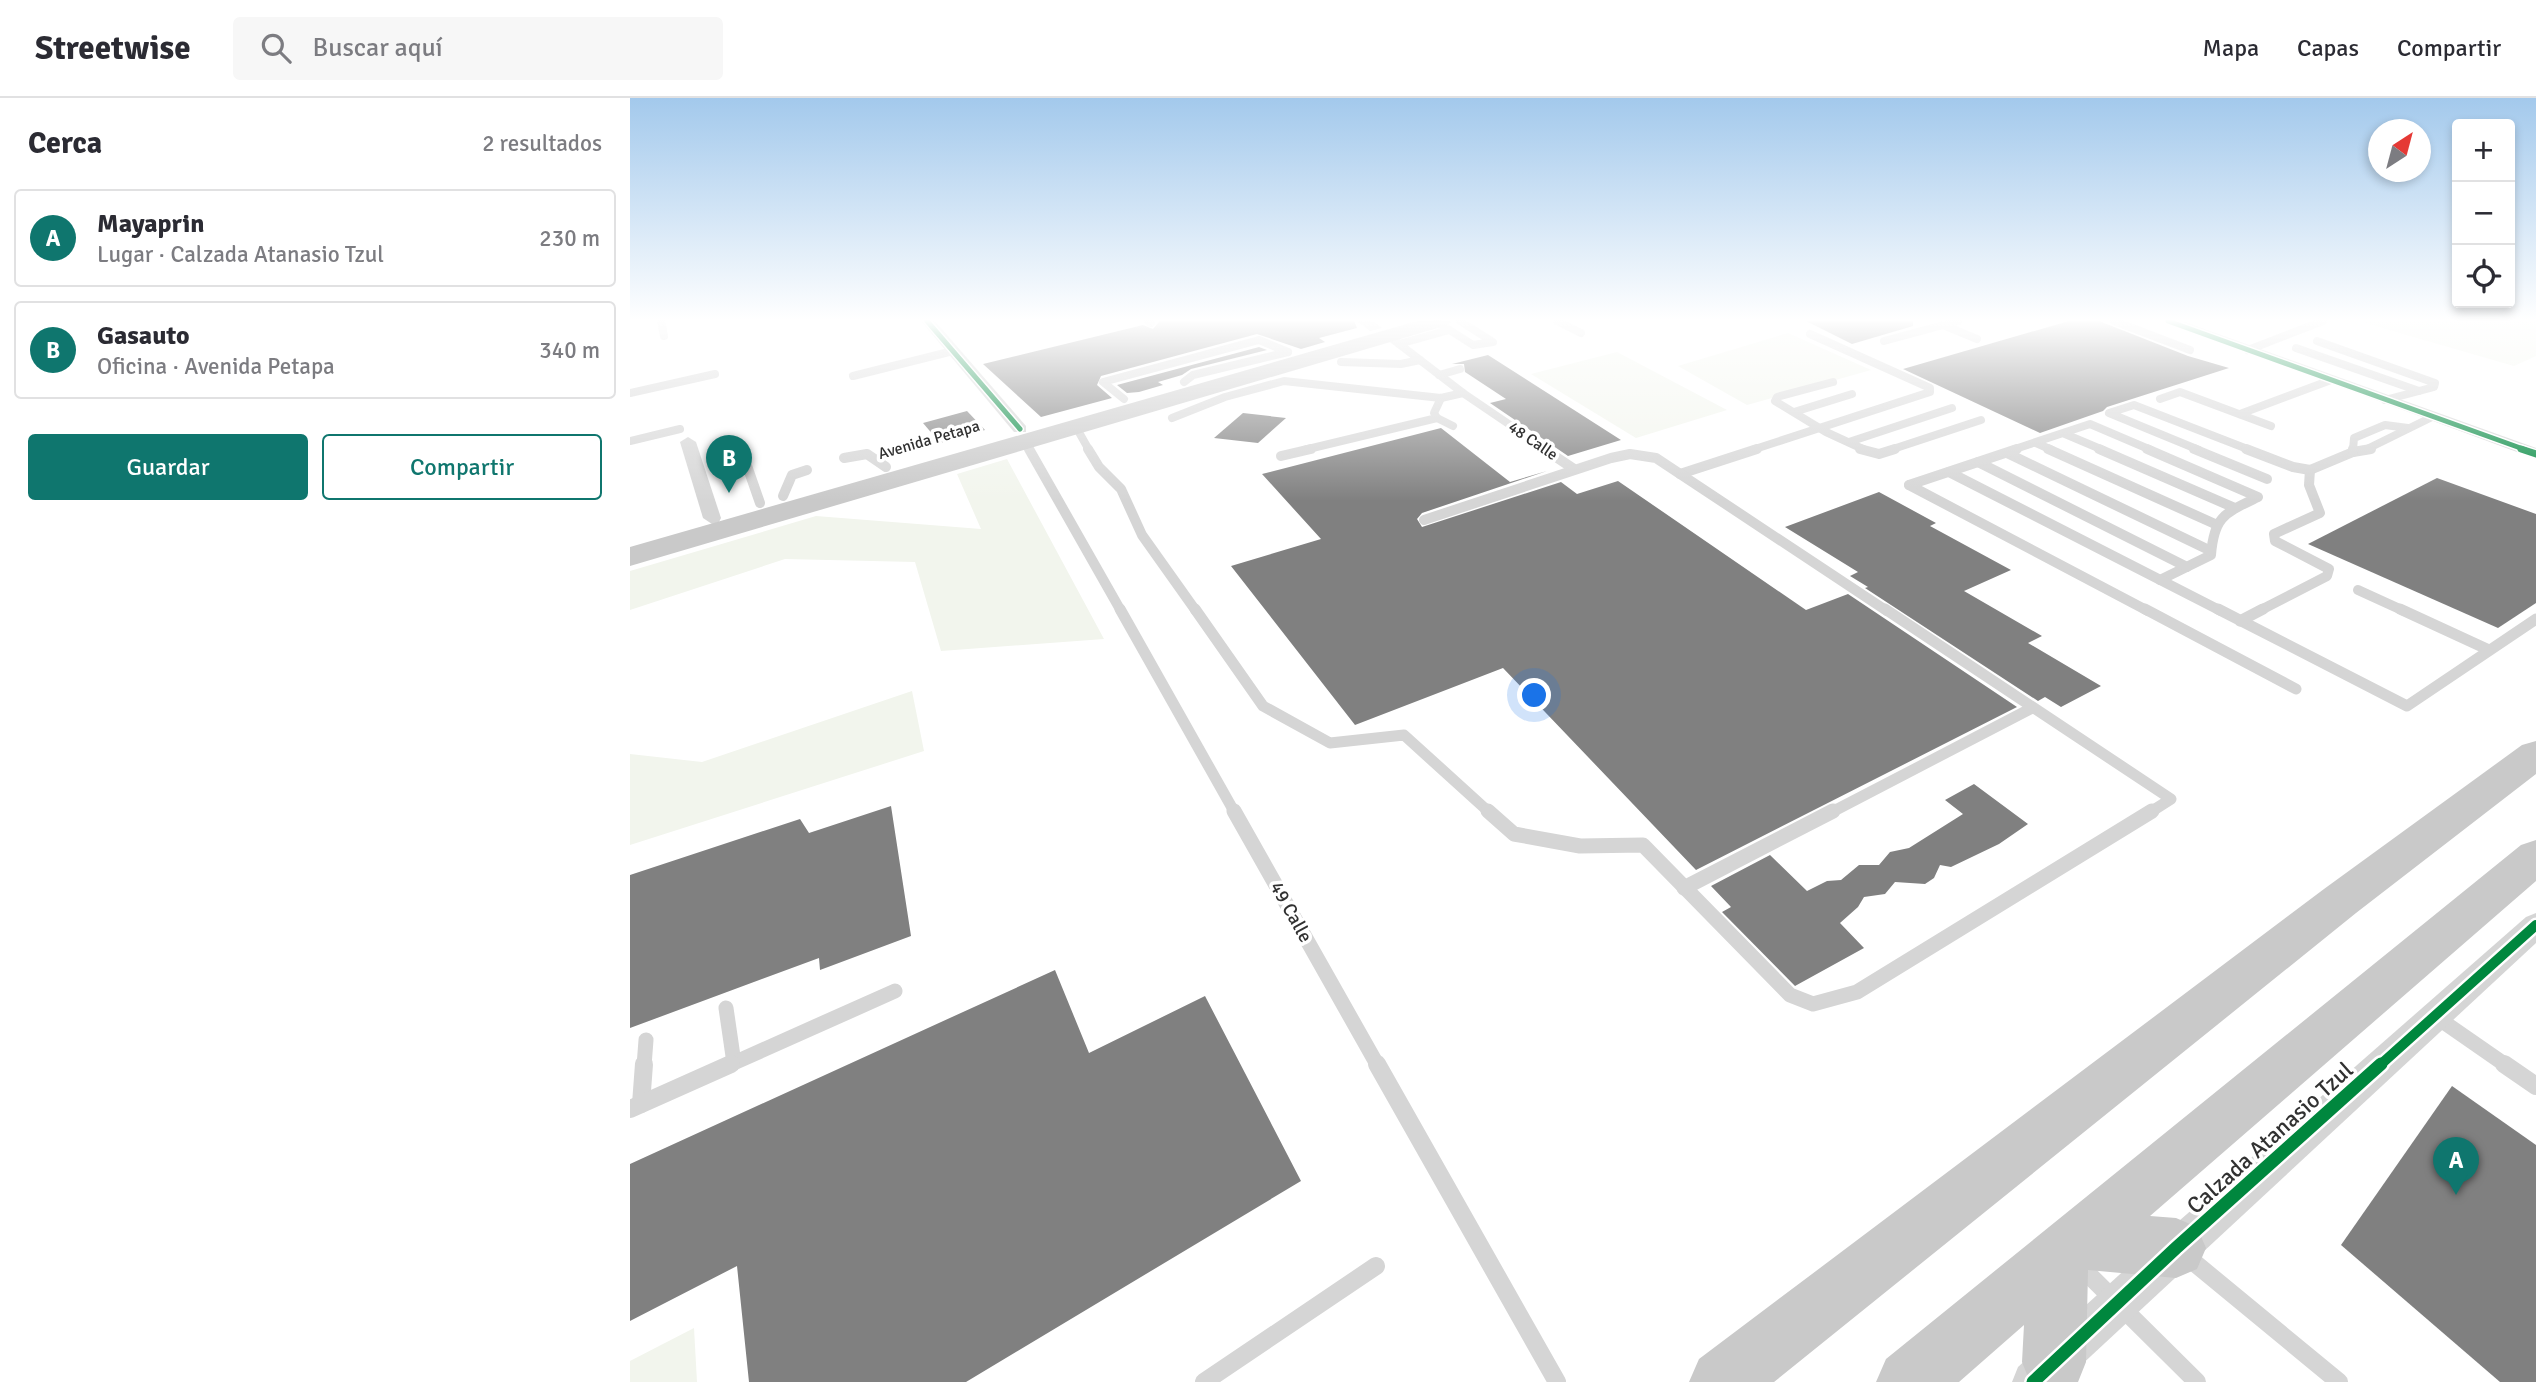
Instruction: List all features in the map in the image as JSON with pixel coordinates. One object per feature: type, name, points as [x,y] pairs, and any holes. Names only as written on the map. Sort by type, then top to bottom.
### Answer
[{"type":"main road","name":"Avenida Petapa","points":[[630,557],[1188,381]]},
{"type":"main road","name":"Avenida Petapa","points":[[630,543],[886,467],[1023,435],[1076,427],[1223,381]]},
{"type":"main road","points":[[1722,1382],[2340,901],[2536,754]]},
{"type":"main road","name":"Calzada Atanasio Tzul","points":[[1909,1382],[2536,856]]},
{"type":"main road","points":[[2043,1372],[2068,1249],[2176,1248]]},
{"type":"street","name":"49 Calle","points":[[978,381],[1023,435]]},
{"type":"street","points":[[2333,381],[2536,454]]},
{"type":"street","points":[[684,435],[712,518]]},
{"type":"street","name":"Calzada Atanasio Tzul","points":[[2043,1372],[2176,1248],[2536,925]]},
{"type":"lane","points":[[630,393],[684,381]]},
{"type":"lane","points":[[1107,381],[1103,382],[1124,399]]},
{"type":"lane","points":[[1172,418],[1225,397],[1284,381],[1441,398],[1463,393]]},
{"type":"lane","name":"48 Calle","points":[[1447,381],[1574,469]]},
{"type":"lane","points":[[1680,474],[1931,389],[1913,381]]},
{"type":"lane","points":[[2240,414],[2329,381]]},
{"type":"lane","points":[[2390,381],[2419,391]]},
{"type":"lane","points":[[2385,400],[2434,387],[2435,383],[2429,381]]},
{"type":"lane","points":[[1833,382],[1774,399],[1819,427],[1866,451],[1888,453],[1981,420]]},
{"type":"lane","points":[[2160,399],[2180,392],[2271,426]]},
{"type":"lane","points":[[1794,412],[1852,394]]},
{"type":"lane","points":[[1441,398],[1434,413],[1437,418],[1453,426]]},
{"type":"lane","points":[[2296,690],[1909,485],[2065,434],[2109,413],[2134,405],[2293,467],[2310,470],[2353,452],[2368,450],[2432,417]]},
{"type":"lane","points":[[1849,442],[1952,408]]},
{"type":"lane","points":[[2109,413],[2267,479]]},
{"type":"lane","points":[[1281,456],[1437,418]]},
{"type":"lane","points":[[2090,424],[2258,496],[2221,515],[2211,531],[2211,555],[2160,580]]},
{"type":"lane","points":[[2353,452],[2354,438],[2385,425],[2408,428]]},
{"type":"lane","points":[[1076,427],[1099,467],[1121,489],[1142,535],[1263,706],[1331,743],[1404,735],[1514,834],[1580,846],[1643,845],[1790,995],[1813,1004],[1857,992],[2171,799],[1680,474],[1644,454],[1611,458],[1574,469],[1424,520]]},
{"type":"lane","points":[[2065,434],[2235,508]]},
{"type":"lane","points":[[630,441],[684,435]]},
{"type":"lane","name":"49 Calle","points":[[1023,435],[1557,1382]]},
{"type":"lane","points":[[2036,443],[2215,524]]},
{"type":"lane","points":[[2007,453],[2211,551]]},
{"type":"lane","points":[[844,458],[867,454],[886,467]]},
{"type":"lane","points":[[746,460],[771,500],[792,475],[807,470]]},
{"type":"lane","points":[[1978,462],[2187,567]]},
{"type":"lane","points":[[2240,621],[2327,576],[2329,569],[2275,541],[2274,534],[2320,513],[2309,485],[2310,470]]},
{"type":"lane","points":[[1949,472],[2407,706],[2536,619]]},
{"type":"lane","points":[[2358,590],[2489,650]]},
{"type":"lane","points":[[1684,888],[2032,708]]},
{"type":"lane","points":[[635,1106],[895,991]]},
{"type":"lane","points":[[726,1008],[734,1063]]},
{"type":"lane","points":[[2435,1016],[2536,1086]]},
{"type":"lane","points":[[635,1106],[646,1040]]},
{"type":"lane","points":[[2176,1248],[2339,1382]]},
{"type":"lane","points":[[2068,1249],[2115,1304],[2197,1382]]},
{"type":"lane","points":[[1204,1382],[1376,1266]]},
{"type":"shaded area","points":[[1542,381],[1672,381],[1727,410],[1636,438]]},
{"type":"shaded area","points":[[1704,381],[1832,381],[1747,405]]},
{"type":"shaded area","points":[[1007,459],[1104,639],[941,651],[915,562],[785,559],[630,610],[630,571],[816,516],[981,529],[957,474]]},
{"type":"shaded area","points":[[912,691],[924,751],[630,845],[630,754],[702,762]]},
{"type":"shaded area","points":[[694,1328],[697,1382],[630,1382],[630,1361]]},
{"type":"building","points":[[1002,381],[1099,381],[1097,385],[1112,398],[1041,417]]},
{"type":"building","points":[[1132,381],[1162,381],[1158,382],[1163,385],[1127,393],[1117,385]]},
{"type":"building","points":[[1479,381],[1529,381],[1621,440],[1568,456],[1490,403],[1506,399]]},
{"type":"building","points":[[1929,381],[2189,381],[2107,407],[2103,411],[2040,433]]},
{"type":"building","points":[[967,411],[985,430],[940,443],[923,423]]},
{"type":"building","points":[[1243,413],[1286,418],[1258,443],[1214,438]]},
{"type":"building","points":[[1441,428],[1510,482],[1547,471],[1422,513],[1417,519],[1422,527],[1561,482],[1577,494],[1618,481],[1806,610],[1848,594],[2017,707],[1696,870],[1503,668],[1355,725],[1231,566],[1321,539],[1262,474]]},
{"type":"building","points":[[2437,478],[2536,514],[2536,603],[2498,628],[2308,544]]},
{"type":"building","points":[[1879,492],[1936,523],[1930,526],[2011,570],[1964,591],[2042,636],[2028,643],[2101,686],[2061,707],[2045,697],[2038,701],[1865,588],[1868,587],[1850,576],[1858,572],[1785,527]]},
{"type":"building","points":[[1974,784],[2028,824],[1999,844],[1951,867],[1940,865],[1934,878],[1925,884],[1895,882],[1885,894],[1864,897],[1858,907],[1840,923],[1864,948],[1795,986],[1722,912],[1731,907],[1711,886],[1770,855],[1807,891],[1827,881],[1841,880],[1859,865],[1879,865],[1890,852],[1909,848],[1963,814],[1945,800]]},
{"type":"building","points":[[891,806],[911,936],[820,970],[819,958],[630,1028],[630,875],[800,819],[809,833]]},
{"type":"building","points":[[1055,970],[1089,1053],[1205,996],[1301,1181],[966,1382],[749,1382],[737,1266],[630,1321],[630,1164]]},
{"type":"building","points":[[2452,1086],[2536,1145],[2536,1382],[2500,1382],[2341,1245]]},
{"type":"cycle path","points":[[979,381],[1020,429]]},
{"type":"cycle path","points":[[2334,381],[2536,454]]},
{"type":"cycle path","points":[[2033,1382],[2176,1248],[2536,925]]},
{"type":"place","name":"Gasauto","points":[[729,493]]},
{"type":"place","name":"Mayaprin","points":[[2456,1195]]}]
